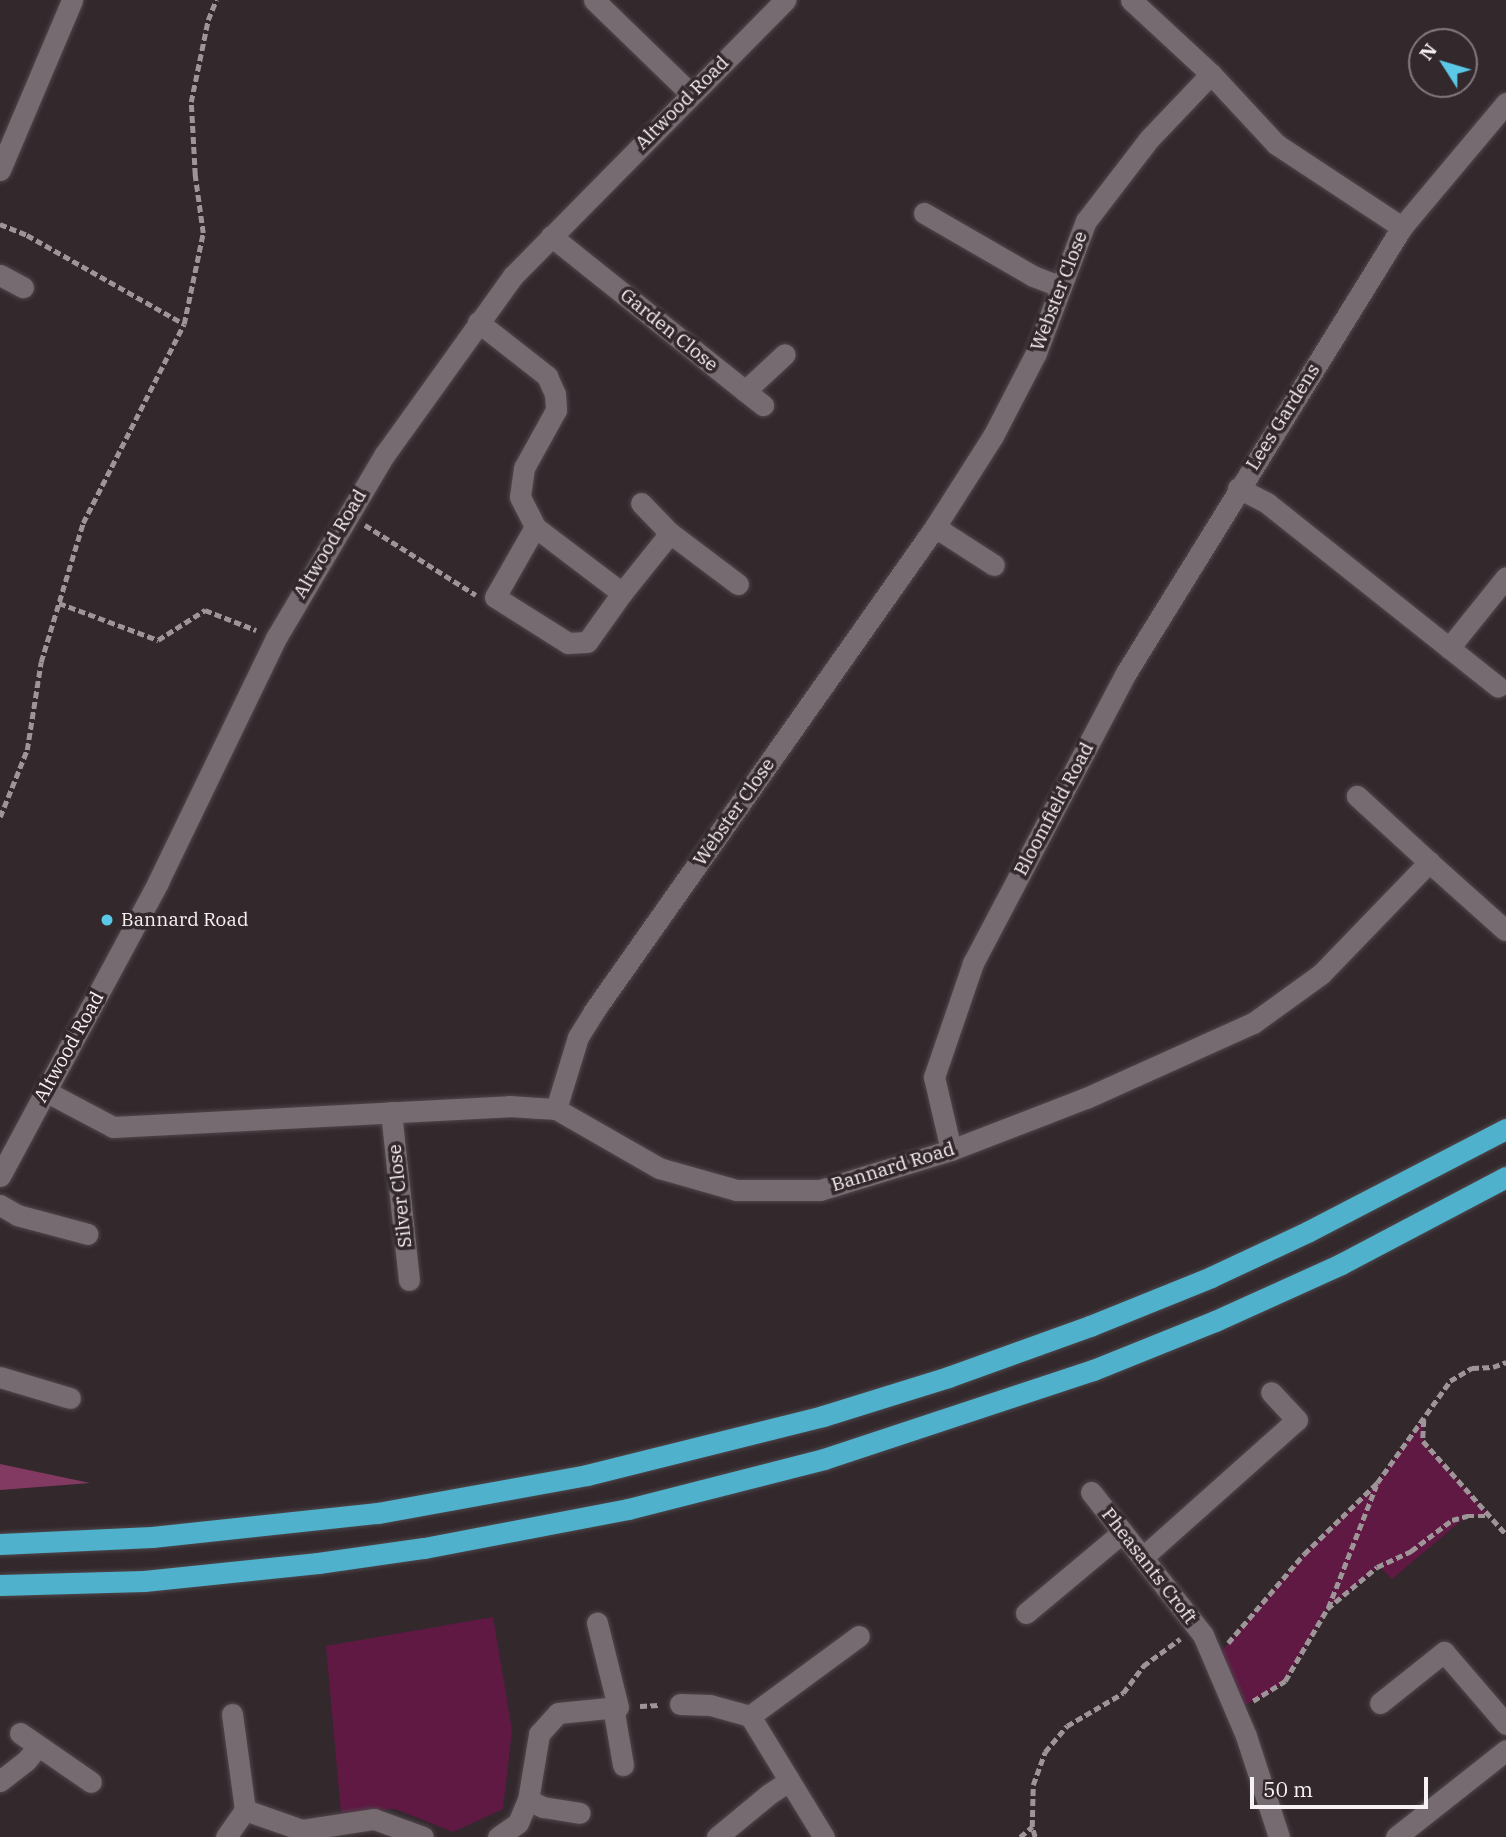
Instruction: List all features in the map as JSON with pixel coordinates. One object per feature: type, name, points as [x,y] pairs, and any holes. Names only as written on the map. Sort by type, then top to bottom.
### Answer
[{"type":"highway","points":[[0,1544],[152,1537],[378,1513],[587,1475],[823,1416],[1065,1335],[1210,1277],[1332,1220],[1506,1129]]},
{"type":"highway","points":[[0,1585],[144,1581],[424,1548],[616,1511],[824,1460],[918,1431],[1093,1370],[1215,1321],[1341,1264],[1506,1177]]},
{"type":"street","points":[[0,170],[72,0]]},
{"type":"street","points":[[594,0],[691,94]]},
{"type":"street","name":"Altwood Road","points":[[0,1176],[158,882],[225,738],[276,638],[347,514],[478,322],[513,276],[785,0]]},
{"type":"street","points":[[1131,0],[1211,74],[1276,144],[1402,228]]},
{"type":"street","name":"Webster Close","points":[[556,1109],[579,1037],[594,1011],[935,527],[993,436],[1035,353],[1086,221],[1149,139],[1211,74]]},
{"type":"street","name":"Lees Gardens","points":[[1499,687],[1267,503],[1238,488],[1402,228],[1506,103]]},
{"type":"street","points":[[924,213],[1033,276],[1059,286]]},
{"type":"street","name":"Garden Close","points":[[551,236],[763,405]]},
{"type":"street","points":[[0,275],[23,287]]},
{"type":"street","points":[[478,322],[547,376],[555,394],[556,410],[524,468],[520,497],[535,527],[622,593]]},
{"type":"street","points":[[745,391],[785,354]]},
{"type":"street","name":"Bloomfield Road","points":[[951,1150],[934,1077],[973,963],[1126,673],[1238,488]]},
{"type":"street","points":[[641,503],[670,533],[738,584]]},
{"type":"street","points":[[535,527],[495,597],[568,643],[587,642],[670,533]]},
{"type":"street","points":[[935,527],[994,565]]},
{"type":"street","points":[[1449,648],[1506,577]]},
{"type":"street","points":[[1357,796],[1505,930]]},
{"type":"street","name":"Bannard Road","points":[[45,1091],[113,1127],[509,1106],[556,1109],[659,1168],[736,1190],[820,1189],[951,1150],[1086,1098],[1253,1023],[1321,974],[1429,863]]},
{"type":"street","name":"Silver Close","points":[[391,1112],[409,1280]]},
{"type":"street","points":[[0,1205],[17,1215],[88,1234]]},
{"type":"street","points":[[0,1377],[70,1398]]},
{"type":"street","points":[[1143,1557],[1297,1420],[1271,1392]]},
{"type":"street","name":"Pheasants Croft","points":[[1091,1492],[1198,1626],[1235,1710],[1279,1837]]},
{"type":"street","points":[[1026,1613],[1123,1532]]},
{"type":"street","points":[[597,1623],[615,1707],[623,1765]]},
{"type":"street","points":[[750,1716],[859,1636]]},
{"type":"street","points":[[1380,1703],[1444,1652],[1506,1724]]},
{"type":"street","points":[[680,1704],[710,1704],[750,1716],[824,1837]]},
{"type":"street","points":[[498,1837],[525,1830],[539,1734],[558,1713],[615,1707]]},
{"type":"street","points":[[226,1837],[245,1810],[232,1714]]},
{"type":"street","points":[[0,1781],[26,1762],[29,1740],[91,1782]]},
{"type":"street","points":[[1396,1837],[1506,1750]]},
{"type":"street","points":[[717,1837],[789,1781]]},
{"type":"street","points":[[528,1800],[543,1807],[580,1813]]},
{"type":"street","points":[[245,1810],[302,1830],[374,1819],[423,1837]]},
{"type":"path","points":[[0,817],[27,750],[41,662],[83,523],[184,324],[203,233],[195,175],[191,102],[208,20],[216,0]]},
{"type":"path","points":[[0,224],[27,235],[184,324]]},
{"type":"path","points":[[347,514],[472,594],[495,597]]},
{"type":"path","points":[[59,603],[158,639],[205,610],[276,638]]},
{"type":"path","points":[[1214,1660],[1304,1554],[1377,1483],[1450,1381],[1472,1368],[1493,1367],[1506,1362]]},
{"type":"path","points":[[1424,1418],[1423,1441],[1506,1534]]},
{"type":"path","points":[[1235,1710],[1273,1691],[1285,1681],[1327,1609],[1377,1483]]},
{"type":"path","points":[[1327,1609],[1377,1567],[1411,1551],[1452,1520],[1467,1516],[1490,1516]]},
{"type":"path","points":[[1035,1837],[1032,1827],[1032,1784],[1045,1752],[1067,1726],[1123,1693],[1143,1666],[1198,1626]]},
{"type":"path","points":[[615,1707],[680,1704]]},
{"type":"path","points":[[1020,1837],[1032,1827]]},
{"type":"shaded area","points":[[1424,1417],[1423,1441],[1490,1516],[1467,1516],[1392,1579],[1379,1566],[1327,1609],[1285,1681],[1273,1691],[1235,1710],[1214,1660],[1304,1554],[1377,1483]]},
{"type":"shaded area","points":[[0,1464],[90,1483],[0,1490]]},
{"type":"shaded area","points":[[493,1617],[512,1730],[503,1809],[453,1832],[395,1809],[341,1813],[326,1646]]},
{"type":"place","name":"Bannard Road","points":[[107,920]]}]
